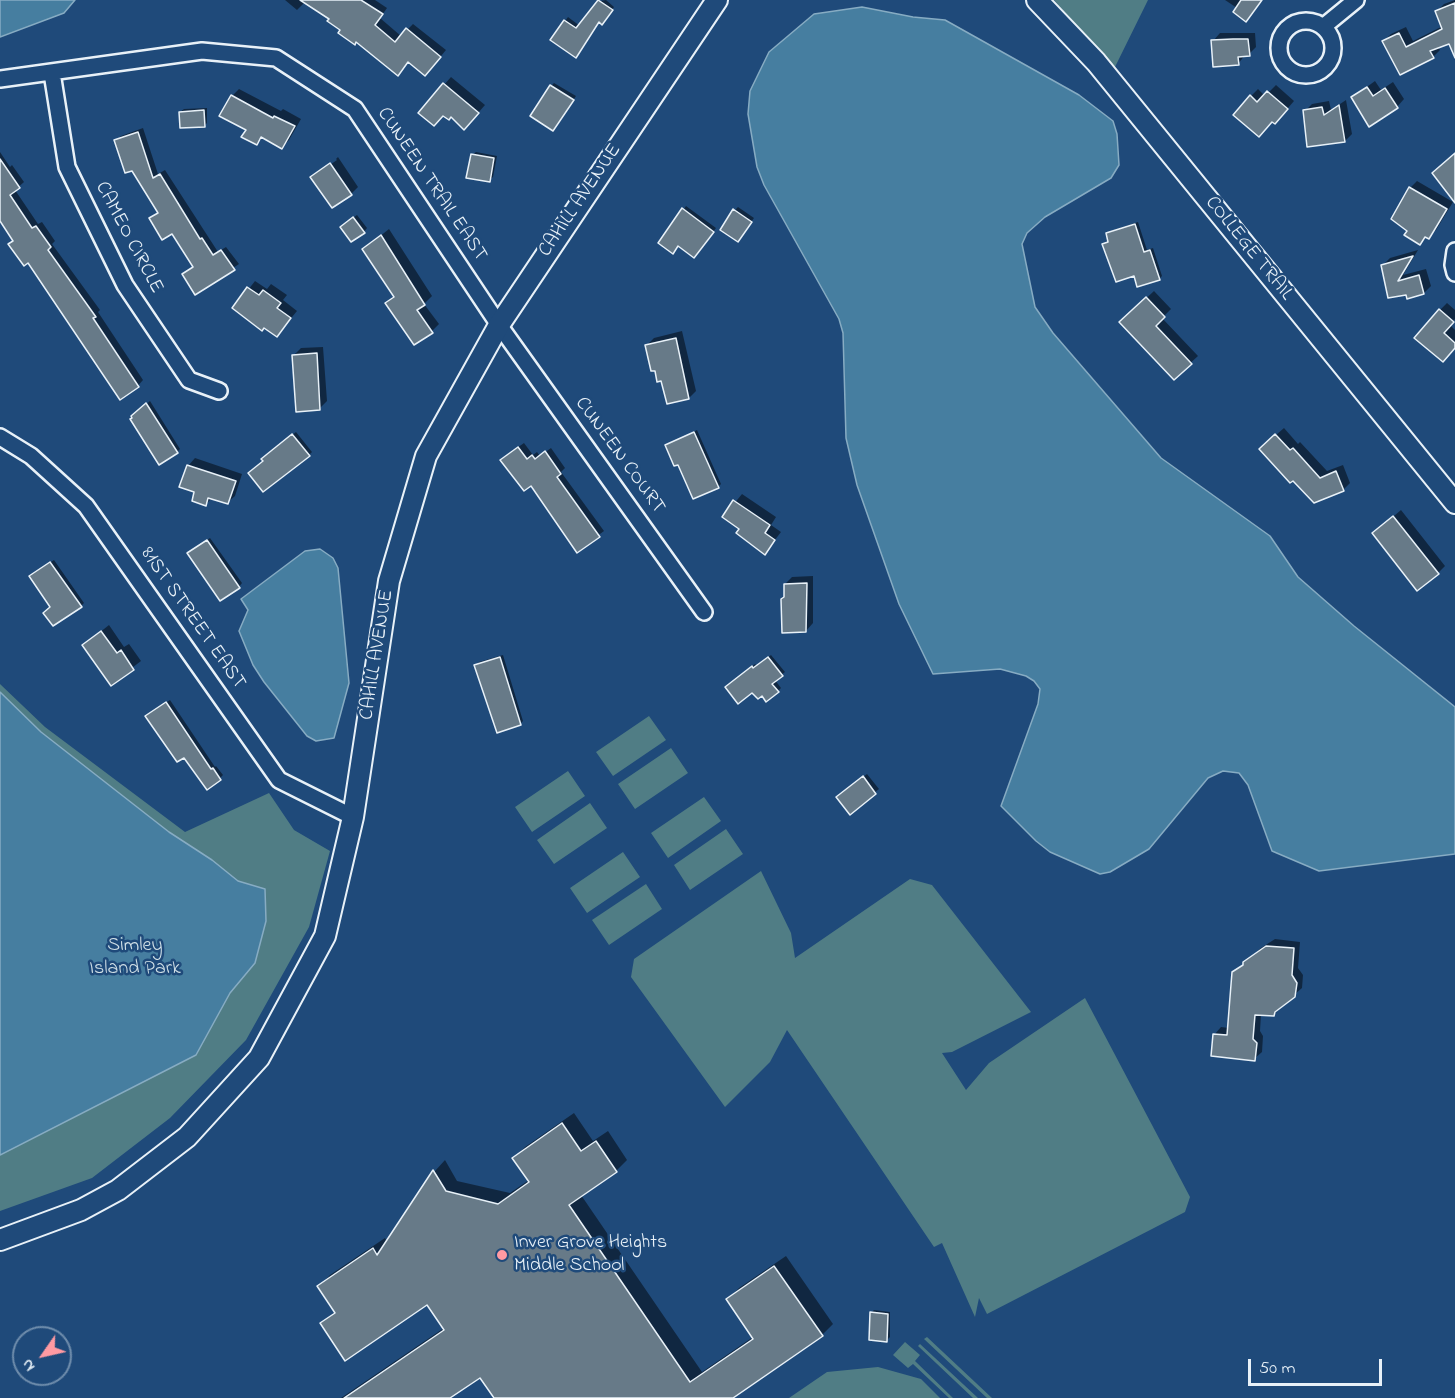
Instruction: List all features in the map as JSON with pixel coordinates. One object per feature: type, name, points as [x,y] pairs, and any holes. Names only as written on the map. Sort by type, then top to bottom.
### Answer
[{"type":"street","name":"CAHILL AVENUE","points":[[0,1240],[81,1210],[118,1190],[187,1137],[259,1058],[325,936],[353,817],[392,569],[426,456],[499,325],[717,0]]},
{"type":"street","name":"COLLEGE TRAIL","points":[[1037,0],[1096,62],[1455,503]]},
{"type":"street","points":[[1323,27],[1356,0]]},
{"type":"street","name":"CUNEEN TRAIL EAST","points":[[0,79],[202,51],[276,58],[355,109],[499,325]]},
{"type":"street","name":"CAMEO CIRCLE","points":[[52,73],[67,167],[125,285],[189,380],[219,391]]},
{"type":"street","points":[[1455,251],[1453,265],[1455,273]]},
{"type":"street","name":"CUNEEN COURT","points":[[499,325],[704,612]]},
{"type":"street","name":"81ST STREET EAST","points":[[0,437],[32,456],[86,506],[279,780],[353,817]]},
{"type":"green space","points":[[1054,0],[1148,0],[1114,69]]},
{"type":"green space","name":"Simley Island Park","points":[[0,684],[45,727],[185,832],[269,793],[294,830],[330,851],[309,927],[246,1040],[170,1118],[92,1178],[0,1211]]},
{"type":"green space","points":[[649,716],[666,740],[613,776],[596,752]]},
{"type":"green space","points":[[671,748],[688,773],[635,809],[618,784]]},
{"type":"green space","points":[[568,771],[585,796],[532,832],[515,807]]},
{"type":"green space","points":[[704,797],[721,821],[668,858],[651,833]]},
{"type":"green space","points":[[590,803],[607,828],[554,864],[537,840]]},
{"type":"green space","points":[[726,829],[743,854],[690,890],[674,865]]},
{"type":"green space","points":[[623,852],[640,877],[587,913],[570,888]]},
{"type":"green space","points":[[761,871],[791,933],[795,958],[910,879],[932,885],[1031,1012],[952,1052],[942,1053],[966,1090],[989,1063],[1085,998],[1190,1197],[1185,1212],[987,1314],[979,1298],[975,1317],[942,1243],[934,1247],[787,1030],[770,1062],[725,1107],[631,977],[634,959]]},
{"type":"green space","points":[[646,884],[662,909],[609,945],[592,920]]},
{"type":"green space","points":[[927,1337],[992,1398],[987,1398],[924,1339]]},
{"type":"green space","points":[[905,1342],[920,1355],[915,1361],[953,1398],[949,1398],[913,1364],[908,1368],[893,1355]]},
{"type":"green space","points":[[920,1344],[978,1398],[973,1398],[918,1346]]},
{"type":"green space","points":[[878,1367],[921,1379],[940,1398],[789,1398],[827,1372]]},
{"type":"water","points":[[0,0],[75,0],[64,13],[0,37]]},
{"type":"water","points":[[862,7],[913,17],[945,20],[1079,95],[1113,121],[1117,134],[1119,165],[1111,178],[1045,217],[1027,233],[1022,244],[1035,307],[1053,333],[1161,458],[1270,536],[1298,577],[1354,626],[1455,707],[1455,854],[1319,871],[1272,851],[1248,785],[1239,773],[1223,771],[1208,778],[1149,849],[1110,872],[1100,874],[1050,852],[1001,806],[1038,704],[1040,689],[1026,676],[1000,669],[933,674],[899,604],[857,485],[846,438],[843,333],[839,319],[764,185],[757,167],[748,114],[750,91],[769,52],[814,14]]},
{"type":"water","points":[[320,549],[333,558],[338,568],[349,683],[334,738],[316,741],[307,736],[264,682],[253,665],[239,631],[248,610],[241,599],[305,551]]},
{"type":"water","name":"Simley Island Park","points":[[0,692],[41,732],[169,832],[212,860],[238,881],[265,889],[266,921],[255,963],[230,993],[196,1055],[0,1155]]},
{"type":"building","points":[[300,0],[361,0],[383,14],[375,25],[395,42],[406,28],[441,57],[425,76],[408,62],[398,76],[356,42],[355,45],[338,33],[340,30],[327,21],[329,19]]},
{"type":"building","points":[[598,0],[613,10],[602,25],[599,22],[576,58],[550,40],[564,20],[576,28]]},
{"type":"building","points":[[1241,0],[1262,0],[1246,22],[1233,12]]},
{"type":"building","points":[[1455,3],[1455,58],[1449,44],[1430,51],[1434,58],[1400,75],[1382,41],[1399,33],[1406,47],[1442,29],[1435,11]]},
{"type":"building","points":[[1248,39],[1250,56],[1238,57],[1239,65],[1213,67],[1211,40]]},
{"type":"building","points":[[443,83],[479,113],[464,130],[451,117],[449,120],[443,116],[434,126],[418,113]]},
{"type":"building","points":[[550,85],[574,100],[553,131],[530,116]]},
{"type":"building","points":[[1367,87],[1373,96],[1385,88],[1398,108],[1369,127],[1351,97]]},
{"type":"building","points":[[1267,91],[1288,109],[1259,137],[1233,115],[1250,95],[1257,102]]},
{"type":"building","points":[[231,95],[273,118],[274,116],[295,126],[282,149],[261,137],[257,145],[241,137],[246,130],[219,116]]},
{"type":"building","points":[[1339,105],[1345,142],[1307,147],[1303,110],[1322,107],[1324,115]]},
{"type":"building","points":[[204,110],[205,127],[180,128],[179,112]]},
{"type":"building","points":[[138,132],[153,178],[160,174],[200,239],[202,238],[213,255],[221,250],[235,270],[195,295],[182,274],[193,267],[172,234],[162,240],[149,218],[158,213],[132,171],[125,173],[114,140]]},
{"type":"building","points":[[1455,153],[1455,203],[1432,173]]},
{"type":"building","points":[[471,154],[494,158],[490,182],[466,178]]},
{"type":"building","points":[[0,159],[20,188],[10,195],[32,228],[36,226],[51,247],[48,250],[96,317],[93,318],[139,387],[120,400],[28,263],[24,266],[8,244],[13,241],[0,221]]},
{"type":"building","points":[[330,163],[352,195],[332,208],[310,177]]},
{"type":"building","points":[[1409,187],[1447,209],[1429,239],[1425,237],[1420,245],[1404,235],[1407,231],[1391,219]]},
{"type":"building","points":[[682,208],[714,232],[694,258],[678,246],[673,254],[658,243]]},
{"type":"building","points":[[733,209],[752,222],[738,242],[720,230]]},
{"type":"building","points":[[353,217],[365,233],[351,242],[340,227]]},
{"type":"building","points":[[1135,224],[1144,252],[1150,250],[1160,280],[1137,287],[1134,276],[1116,282],[1102,244],[1108,242],[1106,233]]},
{"type":"building","points":[[381,235],[425,305],[417,310],[433,333],[414,345],[385,303],[394,297],[362,249]]},
{"type":"building","points":[[1413,256],[1398,281],[1419,275],[1424,294],[1407,299],[1406,295],[1388,298],[1381,265]]},
{"type":"building","points":[[247,287],[259,295],[263,290],[281,303],[277,308],[291,318],[277,337],[264,328],[262,331],[232,308]]},
{"type":"building","points":[[1146,297],[1165,317],[1156,326],[1192,364],[1174,380],[1119,322]]},
{"type":"building","points":[[1439,309],[1454,322],[1444,333],[1455,343],[1455,348],[1443,362],[1414,338]]},
{"type":"building","points":[[676,338],[689,399],[667,404],[661,381],[657,382],[655,371],[651,371],[645,345]]},
{"type":"building","points":[[317,353],[320,410],[296,412],[292,355]]},
{"type":"building","points":[[146,403],[178,453],[159,465],[130,419]]},
{"type":"building","points":[[694,432],[719,488],[693,499],[678,465],[674,466],[665,445]]},
{"type":"building","points":[[292,434],[310,456],[263,492],[248,473],[263,461],[261,459]]},
{"type":"building","points":[[1275,434],[1290,450],[1293,448],[1320,478],[1336,471],[1344,491],[1314,503],[1293,481],[1290,483],[1259,449]]},
{"type":"building","points":[[518,447],[527,459],[532,455],[535,459],[545,451],[561,474],[557,477],[600,537],[577,553],[531,486],[524,491],[500,460]]},
{"type":"building","points":[[187,465],[236,481],[228,504],[208,498],[206,506],[192,501],[194,492],[179,487]]},
{"type":"building","points":[[733,500],[770,525],[765,533],[775,540],[765,555],[736,533],[739,529],[722,517]]},
{"type":"building","points":[[1393,516],[1439,574],[1417,591],[1372,533]]},
{"type":"building","points":[[207,540],[240,588],[220,601],[187,553]]},
{"type":"building","points":[[50,562],[82,607],[53,626],[43,613],[50,607],[29,576]]},
{"type":"building","points":[[807,583],[806,632],[782,633],[781,599],[784,597],[784,584]]},
{"type":"building","points":[[101,631],[117,653],[121,650],[134,670],[111,686],[82,645]]},
{"type":"building","points":[[500,657],[521,725],[497,733],[474,665]]},
{"type":"building","points":[[768,657],[783,676],[772,684],[779,692],[766,702],[762,696],[758,699],[752,693],[738,704],[725,687]]},
{"type":"building","points":[[166,702],[211,769],[213,768],[221,780],[207,790],[184,758],[177,762],[145,716]]},
{"type":"building","points":[[863,776],[876,794],[850,815],[836,797]]},
{"type":"building","points":[[1266,946],[1294,948],[1292,975],[1297,983],[1295,997],[1275,1012],[1274,1016],[1255,1015],[1253,1039],[1257,1043],[1255,1061],[1211,1056],[1213,1034],[1227,1035],[1232,972]]},
{"type":"building","name":"Inver Grove Heights Middle School","points":[[562,1123],[581,1151],[596,1141],[617,1172],[569,1205],[690,1382],[753,1339],[726,1299],[774,1266],[823,1336],[733,1398],[494,1398],[480,1378],[450,1398],[344,1398],[444,1330],[427,1305],[345,1361],[320,1323],[335,1313],[317,1286],[373,1248],[377,1255],[433,1170],[446,1191],[498,1204],[529,1182],[512,1158]]},
{"type":"building","points":[[870,1312],[888,1314],[887,1342],[869,1340]]},
{"type":"place","name":"Inver Grove Heights Middle School","points":[[502,1255]]}]
